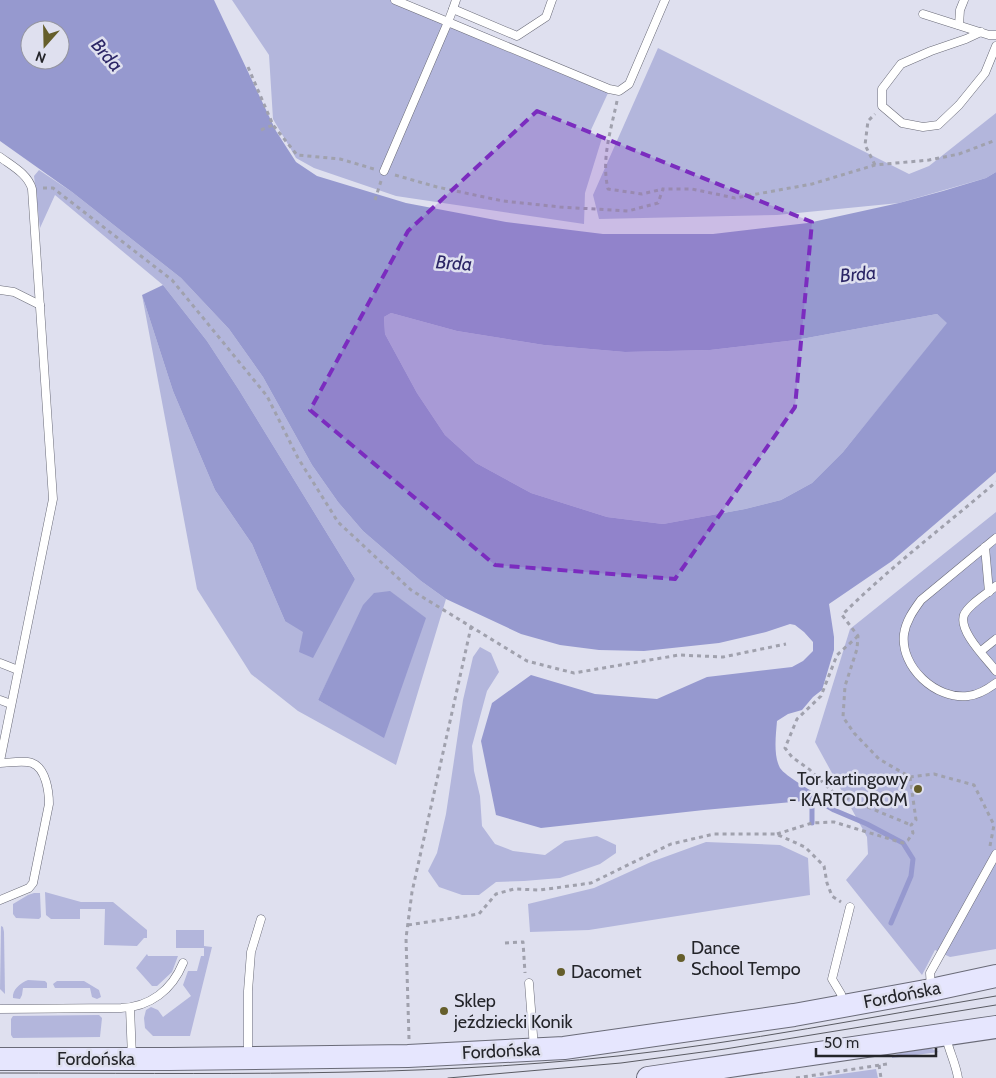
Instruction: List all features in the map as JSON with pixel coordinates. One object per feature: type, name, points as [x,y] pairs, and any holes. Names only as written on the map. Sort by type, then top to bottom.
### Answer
[{"type":"main road","name":"Fordońska","points":[[0,1059],[408,1056],[564,1048],[726,1026],[932,990],[996,976]]},
{"type":"main road","points":[[648,1078],[996,1027]]},
{"type":"lane","points":[[396,0],[609,89],[619,91],[629,84],[665,0]]},
{"type":"lane","points":[[384,171],[456,0]]},
{"type":"lane","points":[[453,9],[517,36],[546,17],[552,0]]},
{"type":"lane","points":[[960,25],[960,10],[964,0]]},
{"type":"lane","points":[[923,14],[996,35]]},
{"type":"lane","points":[[981,32],[901,64],[882,88],[882,106],[902,123],[923,127],[938,126],[959,105],[985,73],[996,46]]},
{"type":"lane","points":[[0,157],[25,176],[30,182],[32,189],[53,500],[0,762],[31,763],[39,768],[45,779],[49,804],[32,883],[29,888],[0,900]]},
{"type":"lane","points":[[0,290],[14,292],[40,305]]},
{"type":"lane","points":[[996,538],[921,600],[906,625],[904,636],[905,649],[910,666],[922,679],[936,688],[951,694],[967,696],[981,692],[996,683]]},
{"type":"lane","points":[[985,547],[989,592]]},
{"type":"lane","points":[[996,586],[969,608],[964,615],[963,624],[966,632],[996,671]]},
{"type":"lane","points":[[981,651],[996,639]]},
{"type":"lane","points":[[0,663],[18,670]]},
{"type":"lane","points":[[0,700],[11,704]]},
{"type":"lane","points":[[932,990],[930,973],[996,854]]},
{"type":"lane","points":[[843,1006],[841,994],[832,979],[850,907]]},
{"type":"lane","points":[[248,1058],[248,981],[251,952],[261,919]]},
{"type":"lane","points":[[0,1009],[130,1008],[151,1001],[163,992],[174,981],[183,963]]},
{"type":"lane","points":[[527,980],[534,1049]]},
{"type":"lane","points":[[130,1008],[132,1059]]},
{"type":"lane","points":[[945,1035],[958,1078]]},
{"type":"path","points":[[248,68],[273,125],[297,155],[340,160],[438,187],[503,201],[560,207],[628,211],[658,203],[663,190]]},
{"type":"path","points":[[619,91],[605,158],[604,174],[608,189],[642,194],[663,190],[692,189],[735,198],[812,184],[875,165],[929,160],[959,154],[996,140]]},
{"type":"path","points":[[875,165],[865,145],[868,121],[882,106]]},
{"type":"path","points":[[261,130],[273,125]]},
{"type":"path","points":[[374,200],[384,171]]},
{"type":"path","points":[[32,189],[53,188],[172,280],[267,396],[298,458],[338,522],[411,590],[527,661],[574,673],[679,655],[723,657],[786,644]]},
{"type":"path","points":[[984,876],[994,825],[974,785],[934,774],[910,777],[880,759],[854,733],[843,717],[845,686],[858,636],[842,615],[886,572],[996,482]]},
{"type":"path","points":[[408,1056],[406,938],[412,892],[471,627]]},
{"type":"path","points":[[858,636],[837,654],[821,696],[797,719],[785,748],[792,757],[810,770],[834,793],[911,825]]},
{"type":"path","points":[[910,777],[916,820],[911,825]]},
{"type":"path","points":[[408,925],[479,914],[496,894],[514,889],[540,890],[591,883],[671,844],[714,834],[776,834],[812,823],[834,822],[903,843],[913,833],[911,825]]},
{"type":"path","points":[[776,834],[805,847],[824,866],[827,884],[832,896],[850,907]]},
{"type":"path","points":[[505,943],[523,942],[527,980]]},
{"type":"path","points":[[879,1065],[881,1078]]},
{"type":"highlighted area","points":[[537,111],[812,222],[795,407],[675,579],[495,565],[310,410],[408,231]]},
{"type":"shaded area","points":[[232,0],[405,0],[493,36],[492,45],[608,93],[590,132],[602,138],[585,193],[584,224],[396,196],[314,168],[296,158],[273,119],[269,55]]},
{"type":"shaded area","points":[[658,48],[909,174],[929,166],[996,113],[996,172],[986,178],[899,203],[777,215],[599,219],[593,195]]},
{"type":"shaded area","points":[[39,170],[72,192],[181,278],[229,329],[263,377],[312,465],[338,502],[363,531],[421,581],[446,599],[396,765],[298,711],[251,674],[197,589],[142,295],[173,391],[215,490],[252,544],[285,621],[355,579],[207,341],[163,285],[55,195],[40,228],[34,176]],"holes":[[[334,668],[384,737],[318,700]]]},
{"type":"shaded area","points":[[391,313],[457,331],[544,345],[625,352],[710,350],[796,340],[937,314],[948,323],[843,452],[812,483],[781,500],[745,509],[663,524],[607,517],[531,493],[476,463],[445,435],[417,393],[385,334],[384,317]]},
{"type":"shaded area","name":"Tor kartingowy - KARTODROM","points":[[996,512],[996,949],[950,957],[935,950],[922,975],[846,880],[868,854],[867,837],[815,742],[850,629]]},
{"type":"shaded area","points":[[480,647],[491,653],[499,672],[487,691],[472,746],[474,771],[480,796],[482,826],[495,844],[513,851],[545,855],[565,841],[597,836],[616,845],[616,853],[600,864],[560,878],[496,882],[479,895],[462,895],[439,887],[428,871],[437,853],[446,814],[463,700],[473,657]]},
{"type":"shaded area","points":[[706,842],[780,845],[808,858],[810,895],[589,930],[530,932],[528,904],[594,888],[651,862]]},
{"type":"shaded area","points":[[45,892],[81,902],[113,902],[147,930],[147,938],[144,938],[137,946],[104,945],[105,909],[80,909],[80,919],[51,919],[46,915]]},
{"type":"shaded area","points":[[34,893],[40,893],[41,917],[39,919],[16,918],[13,914],[13,904]]},
{"type":"shaded area","points":[[1,926],[4,932],[5,994],[0,989]]},
{"type":"shaded area","points":[[176,930],[204,930],[204,946],[212,947],[190,1036],[153,1036],[145,1028],[144,1018],[146,1010],[151,1007],[158,1010],[163,1017],[191,996],[183,985],[188,971],[197,971],[201,956],[204,956],[204,948],[176,948]]},
{"type":"shaded area","points":[[147,954],[148,956],[178,956],[172,972],[157,986],[152,986],[136,968]]},
{"type":"shaded area","points":[[28,980],[45,981],[47,988],[23,988],[20,999],[13,998],[17,987]]},
{"type":"shaded area","points":[[57,981],[84,981],[99,990],[101,997],[97,999],[92,997],[90,988],[55,988],[53,984]]},
{"type":"shaded area","points":[[99,1015],[102,1018],[100,1037],[13,1038],[11,1035],[11,1019],[13,1016]]},
{"type":"shaded area","points":[[930,1048],[939,1052],[892,1058],[892,1056],[909,1050]]},
{"type":"shaded area","points":[[876,1069],[878,1078],[813,1078]]},
{"type":"water","name":"Brda","points":[[0,0],[214,0],[276,131],[296,162],[317,176],[406,203],[506,222],[603,234],[713,234],[808,223],[899,203],[986,178],[996,172],[996,472],[892,561],[829,604],[834,650],[822,690],[802,710],[788,714],[777,721],[776,744],[776,757],[780,768],[825,799],[541,828],[496,815],[481,741],[492,703],[531,675],[595,694],[657,699],[707,677],[792,667],[803,661],[813,651],[813,642],[804,632],[795,625],[790,624],[766,632],[719,643],[644,651],[599,650],[560,645],[521,634],[446,599],[421,581],[363,531],[338,502],[312,465],[263,377],[229,329],[181,278],[72,192],[0,141]],"holes":[[[391,313],[457,331],[544,345],[625,352],[710,350],[796,340],[937,314],[947,323],[843,452],[812,483],[781,500],[745,509],[663,524],[607,517],[531,493],[476,463],[445,435],[417,393],[385,334],[384,317]]]},
{"type":"water","points":[[163,285],[207,341],[239,390],[355,579],[313,658],[299,652],[303,632],[285,621],[252,544],[215,490],[173,391],[142,295]]},
{"type":"water","points":[[390,591],[426,618],[384,738],[318,700],[363,605],[374,593]]},
{"type":"waterway","points":[[812,800],[812,823]]},
{"type":"waterway","points":[[817,800],[903,843],[913,859],[911,876],[891,923]]},
{"type":"tram line","points":[[0,1073],[309,1073],[464,1068],[541,1063],[713,1044],[996,996]]},
{"type":"tram line","points":[[448,1078],[621,1063],[725,1049],[996,1005]]},
{"type":"place","name":"Tor kartingowy - KARTODROM","points":[[918,789]]},
{"type":"place","name":"Dance School Tempo","points":[[681,958]]},
{"type":"place","name":"Dacomet","points":[[561,972]]},
{"type":"place","name":"Sklep jeździecki Konik","points":[[444,1011]]}]
